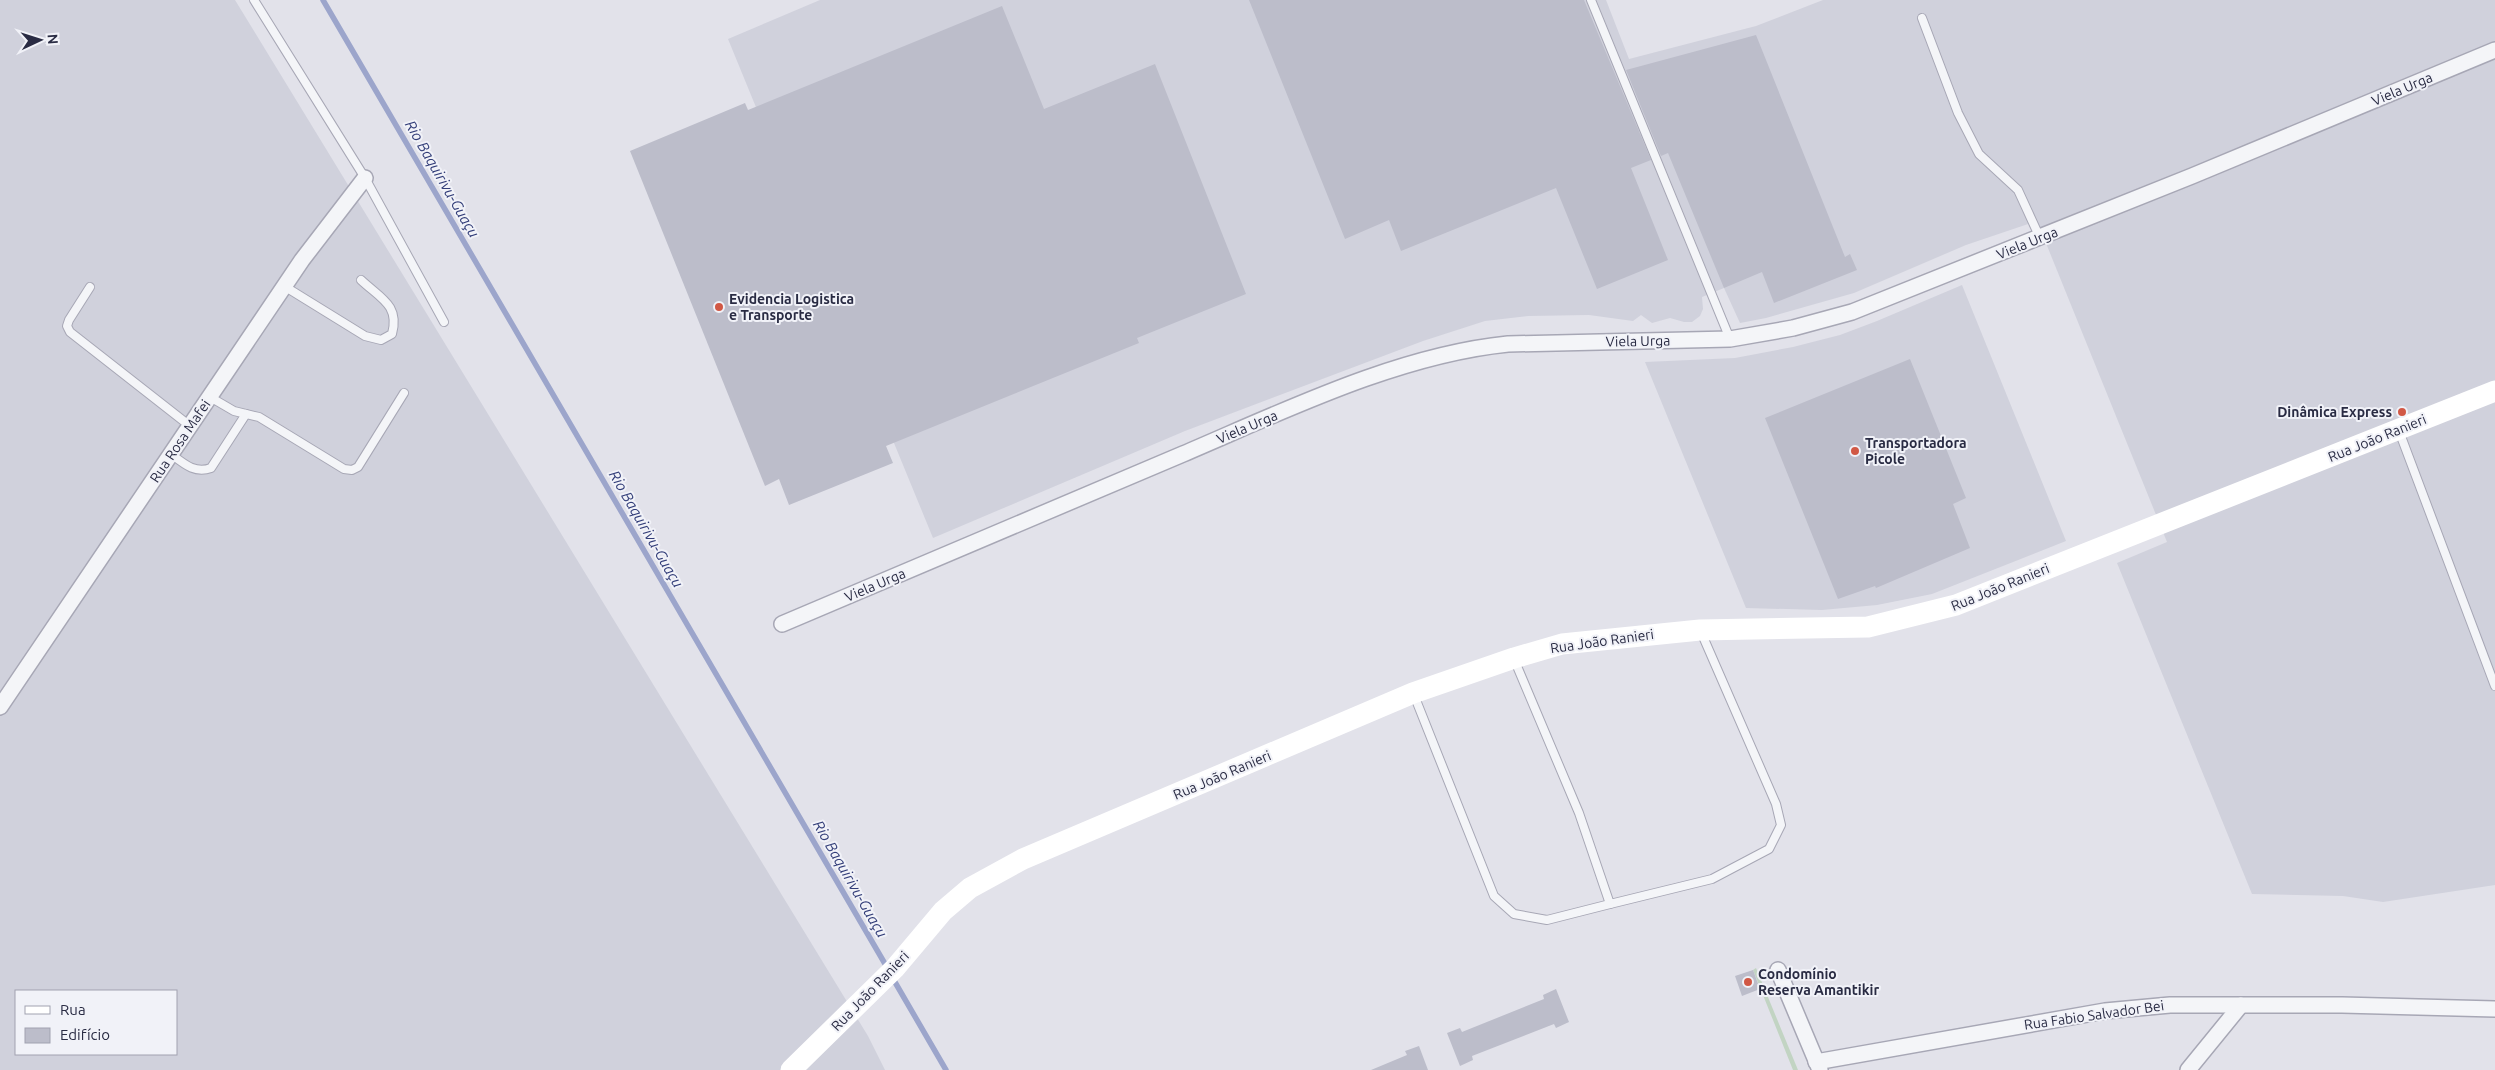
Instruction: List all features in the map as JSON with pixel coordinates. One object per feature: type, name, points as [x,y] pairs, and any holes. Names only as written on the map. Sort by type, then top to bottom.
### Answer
[{"type":"street","name":"Viela Urga","points":[[782,624],[1300,404],[1419,361],[1478,347],[1508,344],[1730,339],[1793,328],[1844,314],[2040,238],[2495,50]]},
{"type":"street","name":"Rua Rosa Mafei","points":[[0,707],[284,286],[365,178]]},
{"type":"street","name":"Rua João Ranieri","points":[[791,1070],[895,968],[943,911],[970,888],[1022,860],[1413,693],[1514,658],[1562,644],[1700,630],[1868,628],[1956,606],[2495,391]]},
{"type":"street","points":[[1778,970],[1818,1066]]},
{"type":"street","name":"Rua Fabio Salvador Bei","points":[[1818,1066],[2105,1011],[2170,1005],[2342,1005],[2495,1010]]},
{"type":"street","points":[[2188,1070],[2241,1005]]},
{"type":"lane","points":[[254,0],[365,178],[444,322]]},
{"type":"lane","points":[[1591,0],[1730,339]]},
{"type":"lane","points":[[1922,18],[1958,114],[1979,154],[2018,190],[2040,238]]},
{"type":"lane","points":[[284,286],[365,336],[381,340],[392,334],[396,320],[393,310],[361,280]]},
{"type":"lane","points":[[90,287],[69,320],[67,326],[70,332],[190,426]]},
{"type":"lane","points":[[210,397],[234,411],[259,417],[344,469],[352,470],[358,467],[404,393]]},
{"type":"lane","points":[[171,454],[192,469],[202,471],[211,468],[246,414]]},
{"type":"lane","points":[[2398,430],[2495,686]]},
{"type":"lane","points":[[1413,693],[1494,896],[1514,914],[1547,920],[1712,879],[1769,849],[1781,825],[1776,804],[1700,630]]},
{"type":"lane","points":[[1514,658],[1579,814],[1610,904]]},
{"type":"shaded area","points":[[0,0],[235,0],[868,1036],[885,1070],[0,1070]]},
{"type":"shaded area","points":[[820,0],[1606,0],[1629,59],[1756,26],[1823,0],[2495,0],[2495,885],[2383,902],[2343,896],[2252,894],[2117,563],[2167,542],[2037,221],[1966,245],[1854,293],[1766,318],[1740,323],[1724,288],[1702,297],[1703,309],[1700,316],[1692,322],[1670,318],[1652,323],[1641,315],[1633,321],[1589,315],[1528,316],[1485,321],[1423,341],[1185,431],[933,538],[728,39]]},
{"type":"shaded area","name":"Transportadora Picole","points":[[1962,285],[2066,541],[1932,594],[1877,605],[1822,610],[1746,608],[1645,362],[1735,358],[1793,347],[1840,335]]},
{"type":"green space","points":[[1756,968],[1798,1070],[1793,1070],[1753,970]]},
{"type":"building","points":[[1249,0],[1584,0],[1651,160],[1631,168],[1668,260],[1597,289],[1556,188],[1401,251],[1389,220],[1345,239]]},
{"type":"building","points":[[1002,6],[1044,109],[1155,64],[1246,294],[1137,338],[1139,343],[886,446],[893,463],[789,505],[779,479],[765,486],[630,151],[745,103],[748,110]]},
{"type":"building","points":[[1756,35],[1845,257],[1850,254],[1857,270],[1774,303],[1762,272],[1724,288],[1668,153],[1661,156],[1626,70]]},
{"type":"building","points":[[1910,359],[1966,498],[1953,504],[1970,548],[1876,588],[1875,586],[1838,599],[1765,418]]},
{"type":"building","name":"Condomínio Reserva Amantikir","points":[[1753,970],[1760,989],[1742,996],[1735,976]]},
{"type":"building","points":[[1556,989],[1569,1022],[1556,1028],[1554,1024],[1472,1056],[1473,1060],[1460,1066],[1447,1033],[1460,1028],[1462,1032],[1544,999],[1543,995]]},
{"type":"building","points":[[1419,1046],[1428,1070],[1371,1070],[1407,1055],[1405,1051]]},
{"type":"waterway","name":"Rio Baquirivu-Guaçu","points":[[323,0],[888,969]]},
{"type":"waterway","name":"Rio Baquirivu-Guaçu","points":[[892,977],[946,1070]]},
{"type":"place","name":"Evidencia Logistica e Transporte","points":[[719,307]]},
{"type":"place","name":"Dinâmica Express","points":[[2402,412]]},
{"type":"place","name":"Transportadora Picole","points":[[1855,451]]},
{"type":"place","name":"Condomínio Reserva Amantikir","points":[[1748,982]]}]
